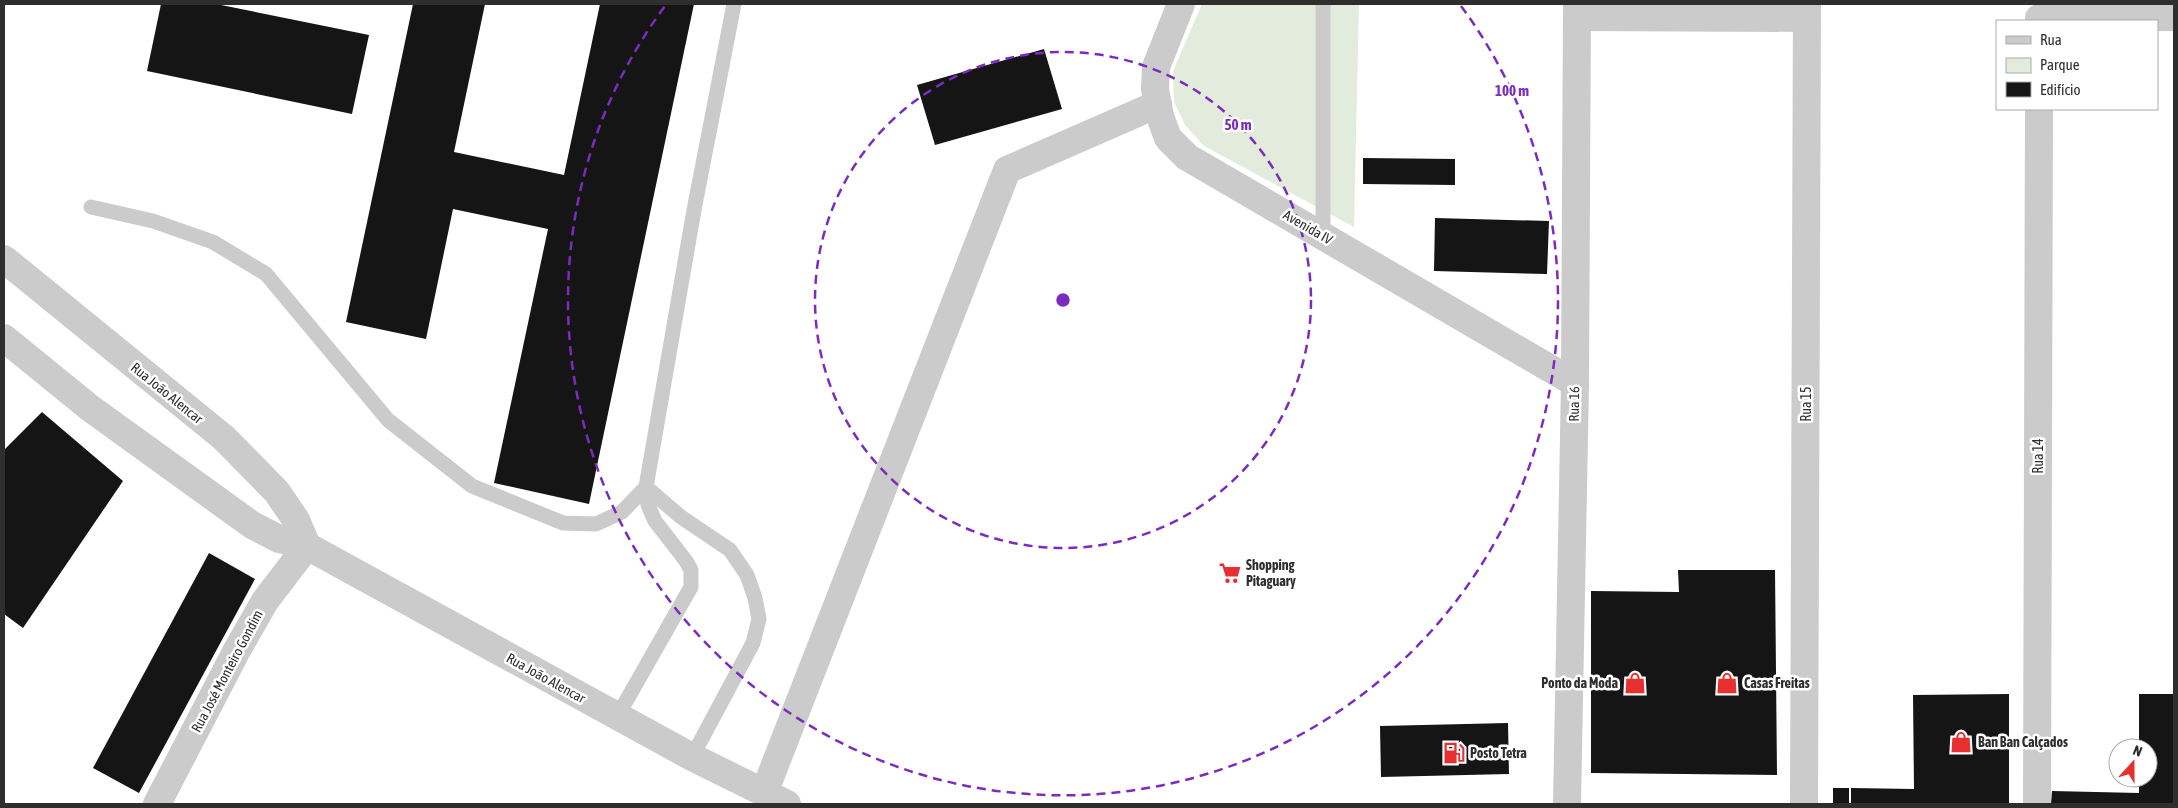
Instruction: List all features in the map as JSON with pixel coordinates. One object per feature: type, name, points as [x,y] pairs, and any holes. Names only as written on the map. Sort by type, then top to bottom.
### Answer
[{"type":"street","name":"Avenida IV","points":[[1181,4],[1156,67],[1155,89],[1160,116],[1168,138],[1187,157],[1575,383]]},
{"type":"street","points":[[1578,11],[1807,11]]},
{"type":"street","name":"Rua 16","points":[[1567,804],[1575,383],[1578,11]]},
{"type":"street","name":"Rua 15","points":[[1804,804],[1807,11]]},
{"type":"street","points":[[2039,14],[2174,17]]},
{"type":"street","points":[[776,799],[1007,170],[1158,104]]},
{"type":"street","name":"Rua 14","points":[[2037,804],[2039,110]]},
{"type":"street","name":"Rua João Alencar","points":[[4,259],[224,438],[277,492],[296,520],[308,546]]},
{"type":"street","name":"Rua João Alencar","points":[[4,338],[90,408],[252,525],[279,539],[308,546],[692,758],[776,799]]},
{"type":"street","name":"Rua José Monteiro Gondim","points":[[157,804],[264,601],[308,546]]},
{"type":"lane","points":[[617,717],[690,587],[691,570],[655,521],[648,505],[646,487],[694,210],[734,4]]},
{"type":"lane","points":[[1322,236],[1323,4]]},
{"type":"lane","points":[[91,207],[152,221],[213,242],[266,274],[388,420],[472,486],[563,523],[596,524],[622,512],[646,487]]},
{"type":"lane","points":[[646,487],[681,517],[730,550],[747,575],[755,598],[759,619],[753,643],[692,758]]},
{"type":"green space","points":[[1202,4],[1359,4],[1354,227],[1204,146],[1185,125],[1174,102],[1173,71]]},
{"type":"building","points":[[161,4],[216,4],[369,35],[352,114],[147,71]]},
{"type":"building","points":[[413,4],[485,4],[454,152],[564,175],[600,4],[694,4],[589,504],[494,483],[548,229],[453,209],[426,339],[346,322]]},
{"type":"building","points":[[1044,49],[1062,109],[935,145],[917,85]]},
{"type":"building","points":[[1363,158],[1455,159],[1455,185],[1363,184]]},
{"type":"building","points":[[1435,218],[1549,221],[1547,274],[1434,271]]},
{"type":"building","points":[[42,412],[123,481],[23,628],[4,614],[4,450]]},
{"type":"building","points":[[209,553],[255,579],[139,793],[93,768]]},
{"type":"building","points":[[1678,570],[1775,570],[1777,775],[1591,773],[1591,591],[1679,592]]},
{"type":"building","name":"Ban Ban Calçados","points":[[2009,694],[2009,804],[1851,804],[1851,788],[1914,789],[1913,695]]},
{"type":"building","points":[[2139,694],[2174,694],[2174,804],[2051,804],[2052,791],[2139,793],[2139,788],[2158,788],[2158,738],[2139,738]]},
{"type":"building","points":[[1508,723],[1509,774],[1381,777],[1380,726]]},
{"type":"building","points":[[1833,788],[1849,788],[1849,804],[1833,804]]},
{"type":"place","name":"Shopping Pitaguary","points":[[1230,573]]},
{"type":"place","name":"Ponto da Moda","points":[[1635,683]]},
{"type":"place","name":"Casas Freitas","points":[[1727,683]]},
{"type":"place","name":"Ban Ban Calçados","points":[[1961,742]]},
{"type":"place","name":"Posto Tetra","points":[[1454,753]]}]
